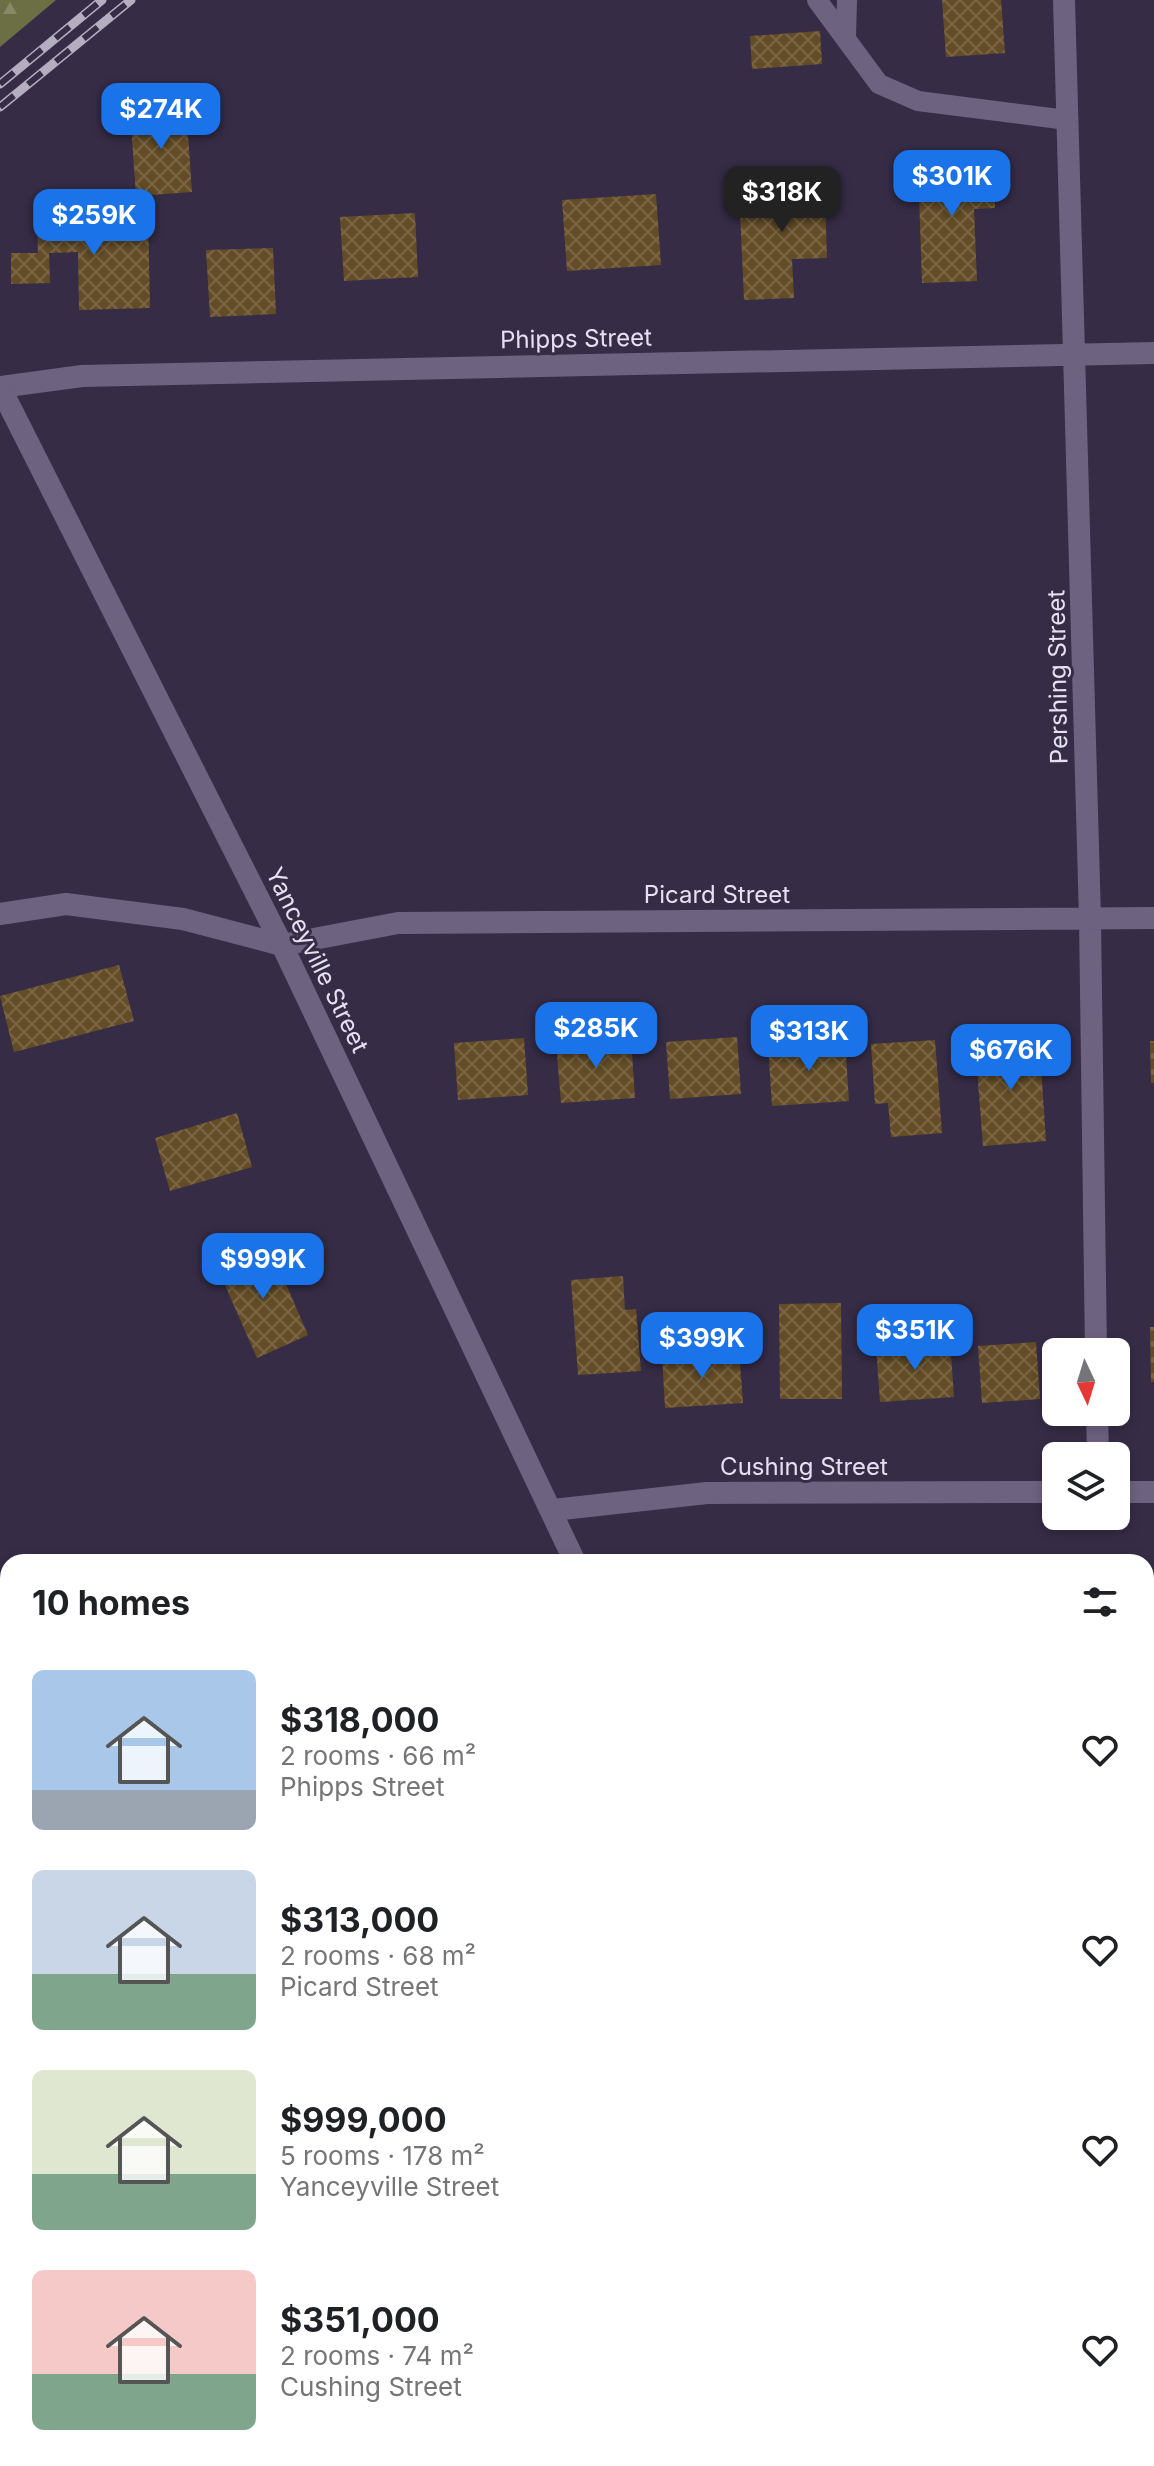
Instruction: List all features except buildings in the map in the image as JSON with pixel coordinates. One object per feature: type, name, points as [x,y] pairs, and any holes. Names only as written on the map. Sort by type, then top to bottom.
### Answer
[{"type":"street","name":"Pershing Street","points":[[1064,0],[1090,918],[1096,1338]]},
{"type":"street","name":"Phipps Street","points":[[0,387],[82,376],[1154,353]]},
{"type":"street","name":"Yanceyville Street","points":[[0,387],[282,945],[572,1554]]},
{"type":"street","points":[[0,914],[66,904],[183,919],[282,945]]},
{"type":"street","name":"Picard Street","points":[[282,945],[398,923],[1154,918]]},
{"type":"street","name":"Cushing Street","points":[[553,1510],[707,1493],[1042,1492]]},
{"type":"street","points":[[1130,1492],[1154,1492]]},
{"type":"lane","points":[[817,0],[879,84],[918,101],[972,111],[1067,120]]},
{"type":"lane","points":[[846,37],[847,0]]},
{"type":"green space","points":[[0,0],[56,0],[0,47]]},
{"type":"railway","points":[[0,84],[102,0]]},
{"type":"railway","points":[[0,107],[131,0]]}]
